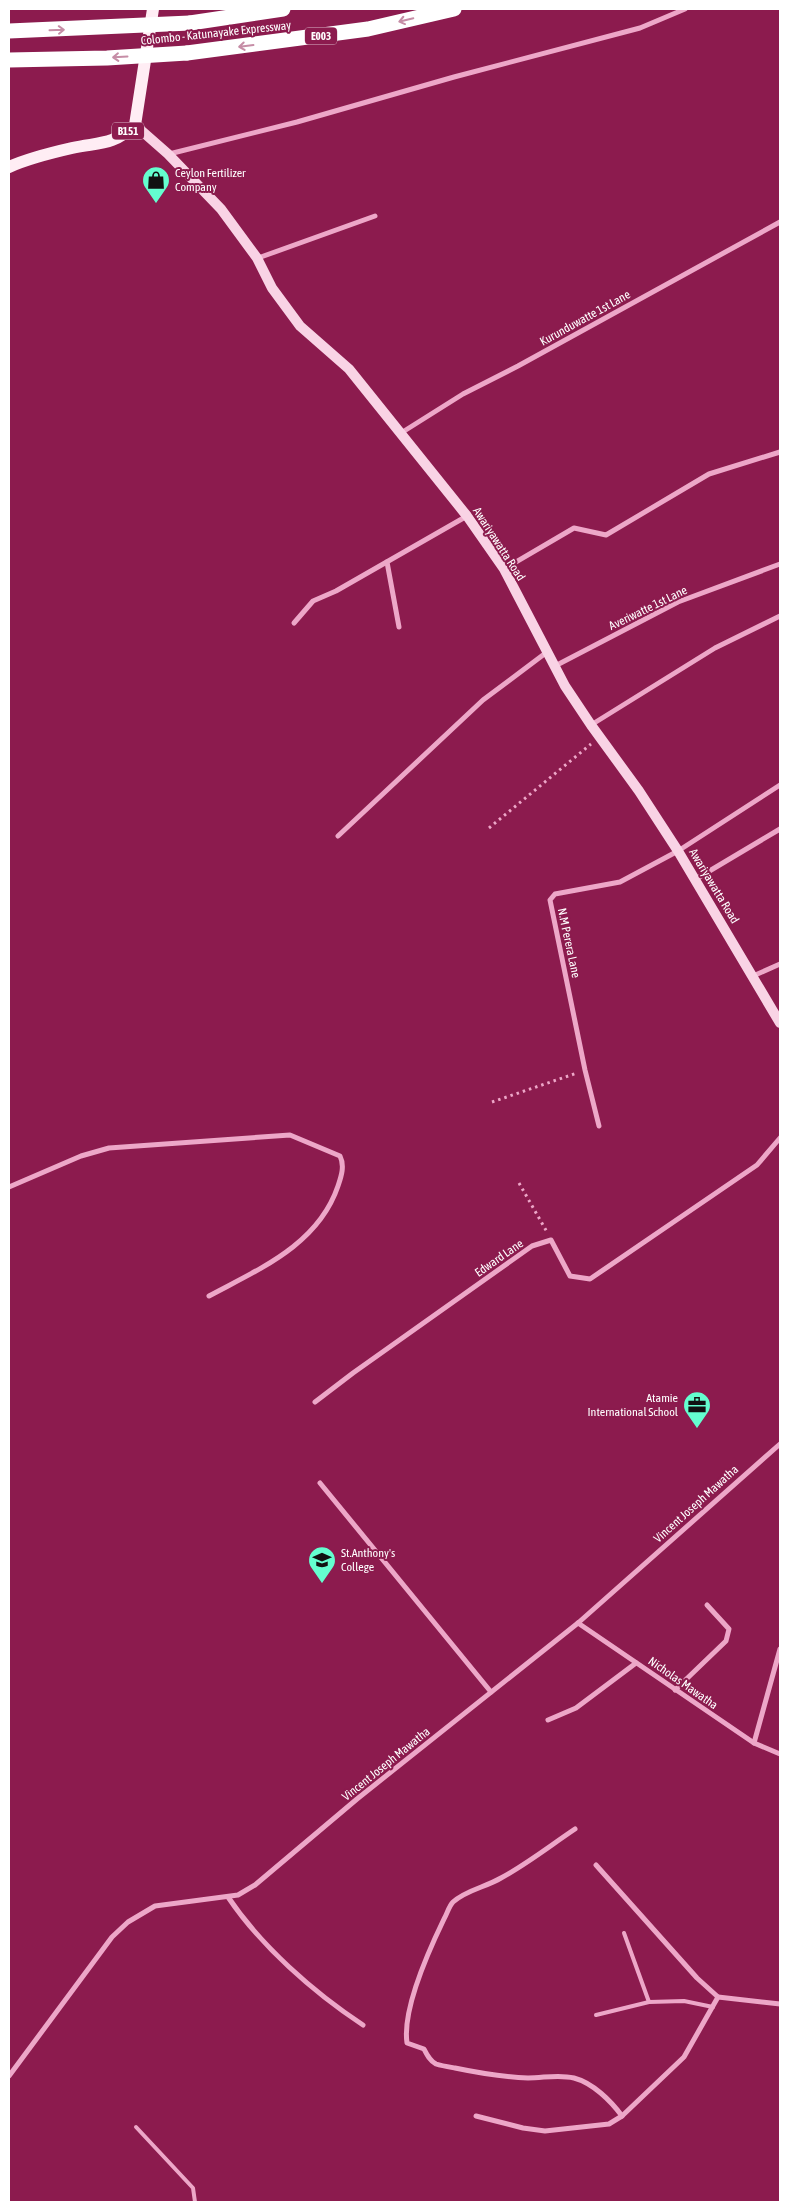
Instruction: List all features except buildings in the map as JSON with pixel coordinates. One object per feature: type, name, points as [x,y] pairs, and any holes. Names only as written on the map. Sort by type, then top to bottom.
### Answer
[{"type":"highway","name":"Colombo - Katunayake Expressway","points":[[9,31],[190,23],[283,9]]},
{"type":"highway","name":"Colombo - Katunayake Expressway","points":[[9,60],[108,58],[186,53],[368,29],[454,9]]},
{"type":"main road","name":"B151","points":[[9,167],[26,160],[73,148],[109,142],[122,137],[135,124],[153,9]]},
{"type":"street","points":[[168,154],[297,122],[454,77],[640,28],[685,9]]},
{"type":"street","name":"Awariyawatta Road","points":[[135,124],[168,154],[221,209],[257,258],[272,288],[300,326],[349,369],[467,516],[504,569],[547,652],[590,725],[639,791],[696,879],[780,1023]]},
{"type":"street","points":[[257,258],[375,216]]},
{"type":"street","name":"Kurunduwatte 1st Lane","points":[[401,433],[463,394],[518,366],[780,222]]},
{"type":"street","points":[[504,569],[574,528],[606,535],[709,474],[780,452]]},
{"type":"street","points":[[294,623],[313,601],[336,591],[467,516]]},
{"type":"street","points":[[387,562],[399,627]]},
{"type":"street","name":"Averiwatte 1st Lane","points":[[555,666],[678,602],[780,564]]},
{"type":"street","points":[[590,725],[715,648],[780,616]]},
{"type":"street","points":[[338,836],[483,700],[547,652]]},
{"type":"street","points":[[678,851],[780,785]]},
{"type":"street","points":[[696,879],[780,829]]},
{"type":"street","name":"N.M Perera Lane","points":[[599,1126],[585,1070],[550,900],[555,894],[620,882],[678,851]]},
{"type":"street","points":[[753,976],[780,964]]},
{"type":"street","points":[[9,1187],[81,1156],[109,1148],[290,1135],[340,1156],[343,1166],[335,1195],[324,1215],[307,1236],[279,1257],[209,1296]]},
{"type":"street","points":[[551,1240],[570,1276],[590,1279],[758,1165],[780,1138]]},
{"type":"street","name":"Edward Lane","points":[[315,1402],[532,1246],[551,1240]]},
{"type":"street","name":"Vincent Joseph Mawatha","points":[[9,2076],[112,1937],[128,1922],[154,1906],[238,1895],[255,1885],[357,1799],[578,1623],[780,1444]]},
{"type":"street","points":[[320,1483],[491,1692]]},
{"type":"street","points":[[675,1690],[726,1641],[729,1629],[707,1605]]},
{"type":"street","name":"Nicholas Mawatha","points":[[578,1623],[754,1743],[780,1754]]},
{"type":"street","points":[[754,1743],[780,1649]]},
{"type":"street","points":[[548,1720],[576,1708],[591,1699],[636,1663]]},
{"type":"street","points":[[575,1828],[500,1879],[472,1890],[453,1903],[433,1942],[420,1975],[409,2013],[406,2034],[407,2043],[424,2049],[428,2057],[435,2064],[499,2076],[530,2078],[553,2075],[574,2078],[587,2084],[601,2095],[622,2116]]},
{"type":"street","points":[[596,1865],[697,1978],[718,1997],[780,2004]]},
{"type":"street","points":[[228,1896],[241,1917],[264,1942],[332,2005],[362,2025]]},
{"type":"street","points":[[476,2116],[523,2128],[545,2131],[610,2124],[622,2116],[684,2058],[718,1997]]},
{"type":"lane","points":[[624,1933],[650,2002]]},
{"type":"lane","points":[[596,2015],[650,2002],[684,2001],[713,2007]]},
{"type":"lane","points":[[136,2127],[193,2188],[195,2202]]},
{"type":"path","points":[[489,828],[600,737]]},
{"type":"path","points":[[492,1102],[585,1070]]},
{"type":"path","points":[[519,1183],[551,1240]]},
{"type":"place","name":"Ceylon Fertilizer Company","points":[[156,204]]},
{"type":"place","name":"Atamie International School","points":[[697,1429]]},
{"type":"place","name":"St.Anthony's College","points":[[322,1584]]}]
